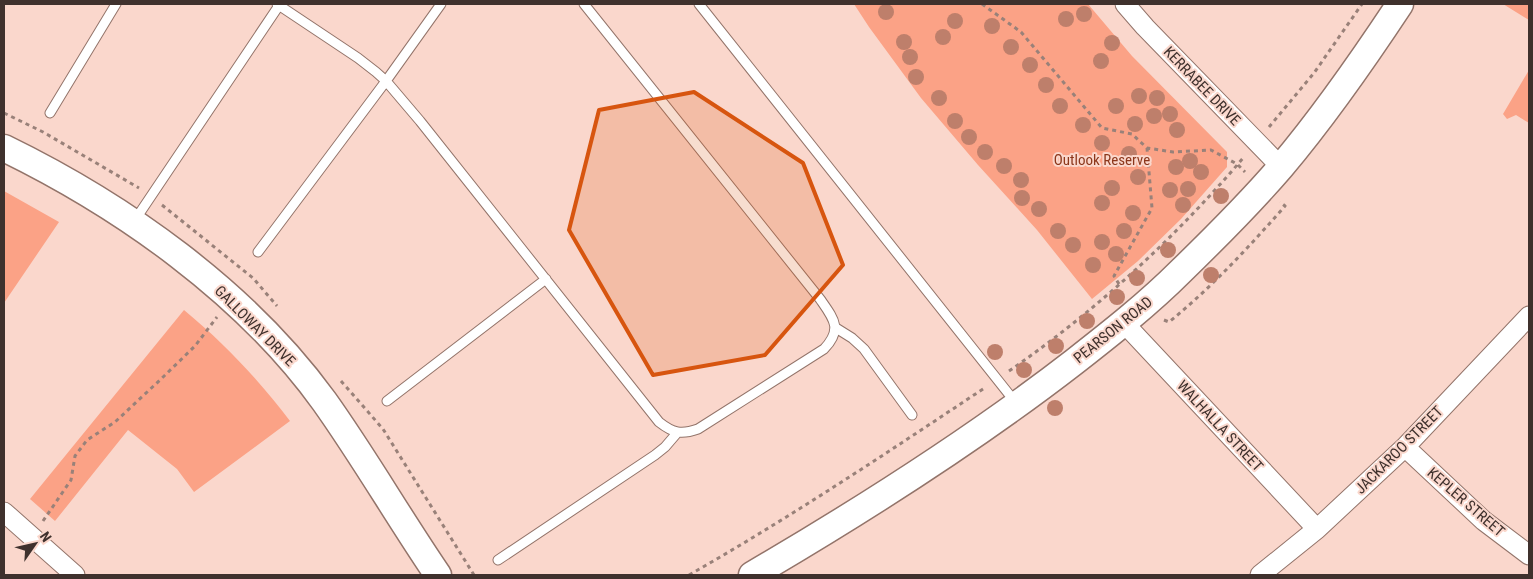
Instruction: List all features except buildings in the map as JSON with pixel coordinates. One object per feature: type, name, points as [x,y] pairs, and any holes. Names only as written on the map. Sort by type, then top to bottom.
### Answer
[{"type":"street","name":"KERRABEE DRIVE","points":[[1125,4],[1281,167]]},
{"type":"street","name":"PEARSON ROAD","points":[[752,575],[920,472],[1018,404],[1124,323],[1180,273],[1281,167],[1321,118],[1368,53],[1400,4]]},
{"type":"street","name":"GALLOWAY DRIVE","points":[[4,148],[81,188],[133,222],[233,300],[294,364],[324,401],[438,575]]},
{"type":"street","name":"JACKAROO STREET","points":[[1260,575],[1317,529],[1405,447],[1529,316]]},
{"type":"street","name":"WALHALLA STREET","points":[[1124,323],[1317,529]]},
{"type":"street","name":"KEPLER STREET","points":[[1405,447],[1484,520],[1529,555]]},
{"type":"street","points":[[4,512],[75,575]]},
{"type":"lane","points":[[50,114],[116,4]]},
{"type":"lane","points":[[133,222],[279,4],[358,58],[386,81],[660,422],[678,433],[698,429],[824,349],[834,337],[836,328],[834,320],[820,299],[584,4]]},
{"type":"lane","points":[[258,252],[441,4]]},
{"type":"lane","points":[[699,4],[1018,404]]},
{"type":"lane","points":[[387,401],[546,279]]},
{"type":"lane","points":[[836,328],[852,338],[864,349],[912,415]]},
{"type":"lane","points":[[498,560],[655,455],[678,433]]},
{"type":"path","points":[[689,575],[742,545],[826,492],[998,379],[1038,350],[1119,284],[1167,240],[1222,183],[1237,164],[1211,150],[1173,152],[1147,148],[1132,134],[1102,128],[1021,32],[982,4]]},
{"type":"path","points":[[1272,123],[1314,73],[1362,4]]},
{"type":"path","points":[[1119,284],[1114,276],[1152,208],[1147,148]]},
{"type":"path","points":[[31,535],[45,520],[71,480],[75,456],[87,440],[115,422],[160,380],[195,346],[233,300]]},
{"type":"highlighted area","points":[[694,92],[803,163],[843,265],[765,355],[653,375],[569,230],[599,110]]},
{"type":"green space","name":"Outlook Reserve","points":[[854,4],[1088,4],[1132,56],[1227,152],[1227,167],[1181,219],[1138,261],[1092,299],[1037,230],[921,98]]},
{"type":"green space","points":[[1503,4],[1529,4],[1529,20]]},
{"type":"green space","points":[[1529,70],[1529,123],[1516,115],[1507,119],[1503,114]]},
{"type":"green space","points":[[4,191],[59,222],[4,303]]},
{"type":"green space","points":[[184,310],[240,362],[290,421],[194,492],[177,469],[128,430],[55,521],[30,499]]}]
